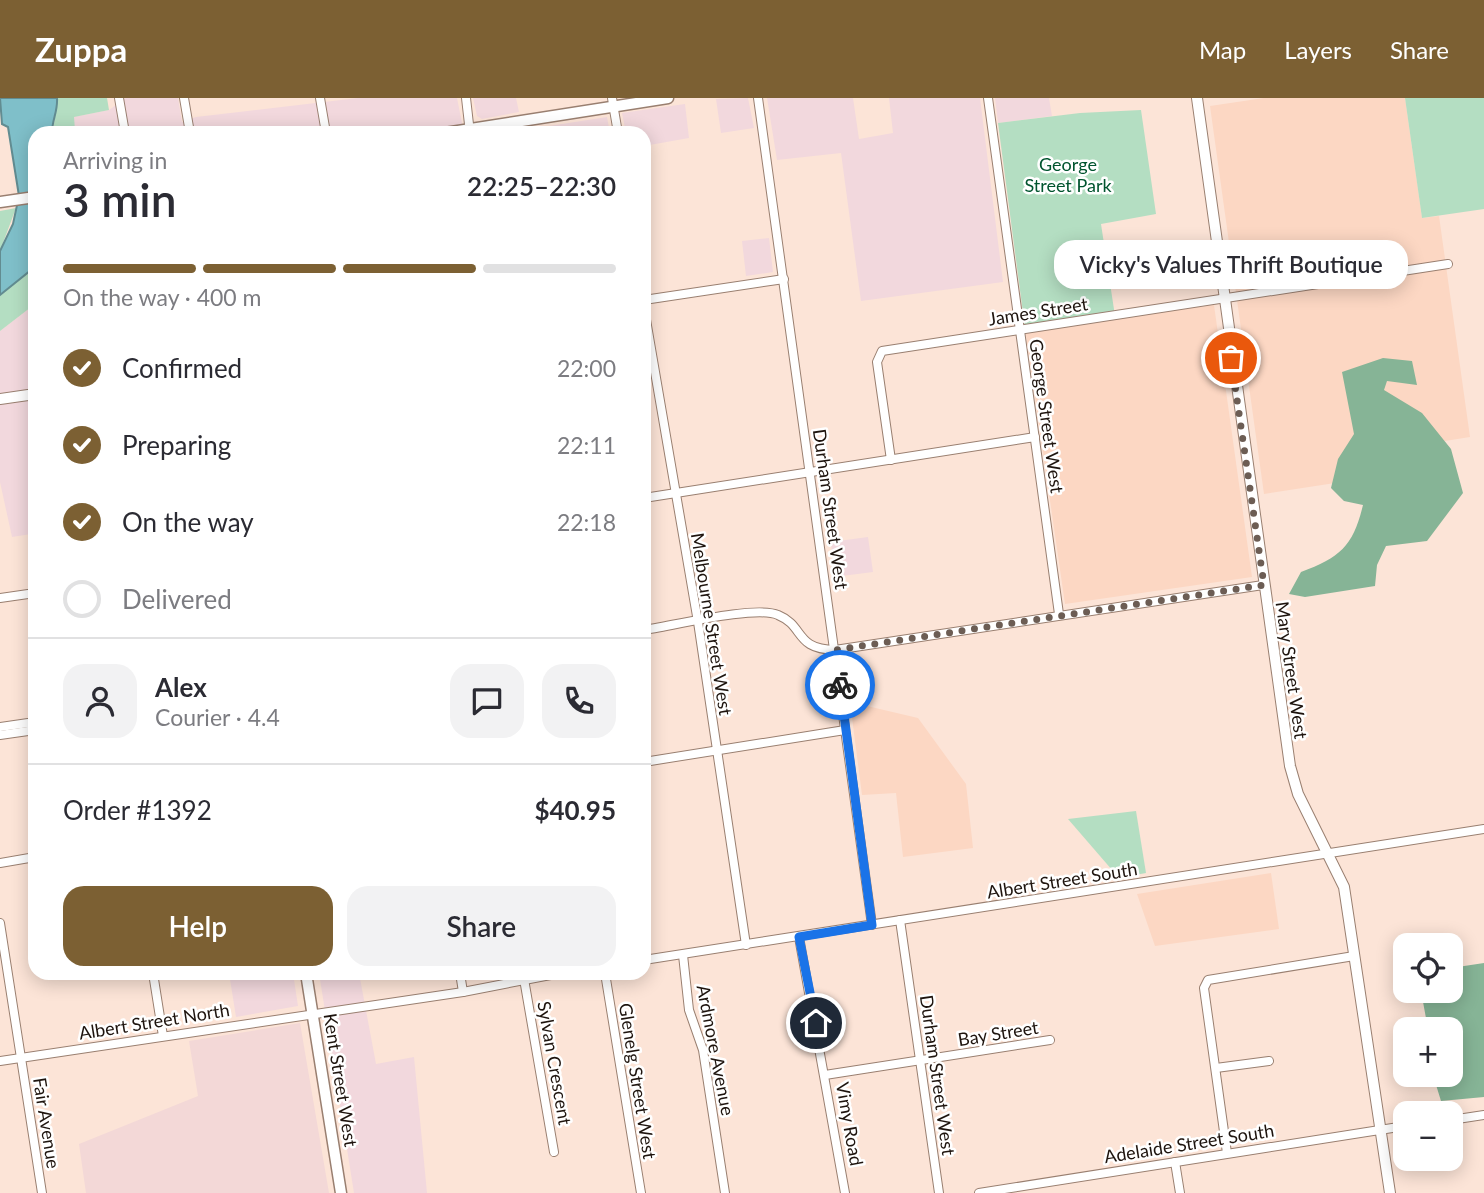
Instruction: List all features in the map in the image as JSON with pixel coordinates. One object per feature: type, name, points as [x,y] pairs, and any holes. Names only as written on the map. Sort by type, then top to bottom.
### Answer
[{"type":"main road","points":[[495,126],[613,102],[668,98]]},
{"type":"main road","points":[[3,202],[28,198]]},
{"type":"main road","name":"Kent Street West","points":[[307,980],[341,1193]]},
{"type":"street","points":[[119,98],[124,126]]},
{"type":"street","points":[[184,98],[189,126]]},
{"type":"street","points":[[320,98],[325,126]]},
{"type":"street","points":[[466,98],[469,126]]},
{"type":"street","name":"Durham Street West","points":[[758,98],[872,925]]},
{"type":"street","name":"George Street West","points":[[988,98],[1059,614]]},
{"type":"street","name":"Mary Street West","points":[[1197,98],[1290,766],[1298,794],[1344,887],[1390,1193]]},
{"type":"street","points":[[613,102],[617,126]]},
{"type":"street","name":"James Street","points":[[891,460],[877,362],[882,351],[1448,264]]},
{"type":"street","points":[[651,299],[784,279]]},
{"type":"street","name":"Melbourne Street West","points":[[651,351],[698,622],[715,751],[746,944]]},
{"type":"street","points":[[0,399],[28,395]]},
{"type":"street","points":[[651,497],[1035,437]]},
{"type":"street","points":[[651,629],[759,611],[774,613],[785,619],[809,645],[835,650],[1264,585]]},
{"type":"street","points":[[0,598],[28,594]]},
{"type":"street","points":[[0,727],[28,723]]},
{"type":"street","points":[[651,761],[845,730]]},
{"type":"street","points":[[0,735],[28,731]]},
{"type":"street","name":"Albert Street South","points":[[651,959],[1484,829]]},
{"type":"street","points":[[0,863],[28,858]]},
{"type":"street","name":"Durham Street West","points":[[900,920],[939,1193]]},
{"type":"street","name":"Fair Avenue","points":[[0,923],[42,1193]]},
{"type":"street","name":"Vimy Road","points":[[799,937],[845,1193]]},
{"type":"street","name":"Ardmore Avenue","points":[[683,955],[690,1010],[703,1050],[725,1193]]},
{"type":"street","points":[[1227,1153],[1204,988],[1208,980],[1354,956]]},
{"type":"street","points":[[153,980],[163,1036]]},
{"type":"street","points":[[461,980],[463,992]]},
{"type":"street","points":[[312,1012],[463,992],[519,980]]},
{"type":"street","name":"Sylvan Crescent","points":[[524,980],[554,1152]]},
{"type":"street","name":"Glenelg Street West","points":[[606,980],[641,1193]]},
{"type":"street","name":"Albert Street North","points":[[0,1061],[312,1012]]},
{"type":"street","name":"Bay Street","points":[[825,1075],[1050,1040]]},
{"type":"street","points":[[1216,1068],[1269,1061]]},
{"type":"street","points":[[1463,1118],[1484,1115]]},
{"type":"street","name":"Adelaide Street South","points":[[979,1193],[1393,1128]]},
{"type":"street","points":[[1175,1162],[1180,1193]]},
{"type":"shaded area","points":[[126,98],[178,98],[182,122],[196,117],[358,98],[457,98],[463,126],[72,126],[73,117],[109,110]]},
{"type":"shaded area","points":[[473,98],[516,98],[519,112],[482,119],[477,116]]},
{"type":"shaded area","points":[[748,98],[754,128],[721,133],[716,99]]},
{"type":"shaded area","points":[[767,98],[853,98],[859,139],[893,133],[889,98],[980,98],[1003,282],[861,301],[841,153],[777,160]]},
{"type":"shaded area","points":[[995,98],[1049,98],[1052,116],[998,123]]},
{"type":"shaded area","points":[[1264,98],[1405,98],[1422,218],[1439,216],[1470,437],[1357,455],[1361,479],[1264,494],[1210,106]]},
{"type":"shaded area","points":[[685,104],[689,138],[651,145],[651,126],[625,126],[622,113]]},
{"type":"shaded area","points":[[607,117],[609,126],[549,126]]},
{"type":"shaded area","points":[[769,238],[773,272],[746,276],[742,241]]},
{"type":"shaded area","points":[[1214,305],[1252,577],[1065,604],[1025,328]]},
{"type":"shaded area","points":[[28,309],[28,534],[12,537],[0,482],[0,331]]},
{"type":"shaded area","points":[[868,537],[873,572],[834,577],[831,542]]},
{"type":"shaded area","points":[[850,702],[918,718],[966,784],[973,848],[903,857],[896,793],[862,795]]},
{"type":"shaded area","points":[[1271,873],[1279,929],[1155,946],[1137,894]]},
{"type":"shaded area","points":[[230,980],[294,980],[298,1006],[236,1017]]},
{"type":"shaded area","points":[[320,980],[360,980],[376,1064],[414,1057],[427,1193],[354,1193]]},
{"type":"shaded area","points":[[300,1023],[329,1193],[86,1193],[79,1144],[198,1096],[189,1041]]},
{"type":"green space","points":[[57,98],[107,98],[109,110],[74,117],[75,126],[54,126]]},
{"type":"green space","points":[[1405,98],[1484,98],[1484,209],[1422,218]]},
{"type":"green space","name":"George Street Park","points":[[1141,110],[1156,214],[1101,224],[1115,316],[1025,328],[998,123],[1080,113]]},
{"type":"green space","points":[[16,208],[0,251],[0,211]]},
{"type":"green space","points":[[28,272],[28,309],[0,331],[0,295]]},
{"type":"green space","points":[[1383,358],[1412,361],[1417,385],[1387,381],[1384,390],[1422,413],[1451,449],[1463,493],[1427,541],[1386,546],[1377,565],[1375,586],[1305,597],[1289,594],[1301,572],[1336,555],[1355,531],[1363,505],[1344,501],[1331,488],[1338,459],[1354,434],[1342,372]]},
{"type":"green space","points":[[1136,811],[1146,873],[1119,878],[1068,819]]},
{"type":"green space","points":[[1484,963],[1484,1097],[1441,1101],[1437,1087],[1463,1087],[1463,1017],[1426,1017],[1423,1003],[1463,1003],[1463,966]]},
{"type":"water","points":[[0,98],[57,98],[53,126],[28,126],[28,272],[0,295],[0,251],[13,224],[19,196],[8,127],[2,124]]},
{"type":"way so far","points":[[840,685],[835,650],[1264,585],[1231,358]]},
{"type":"place","name":"Vicky's Values Thrift Boutique","points":[[1231,358]]},
{"type":"route","points":[[816,1023],[799,937],[872,925],[840,685]]}]
